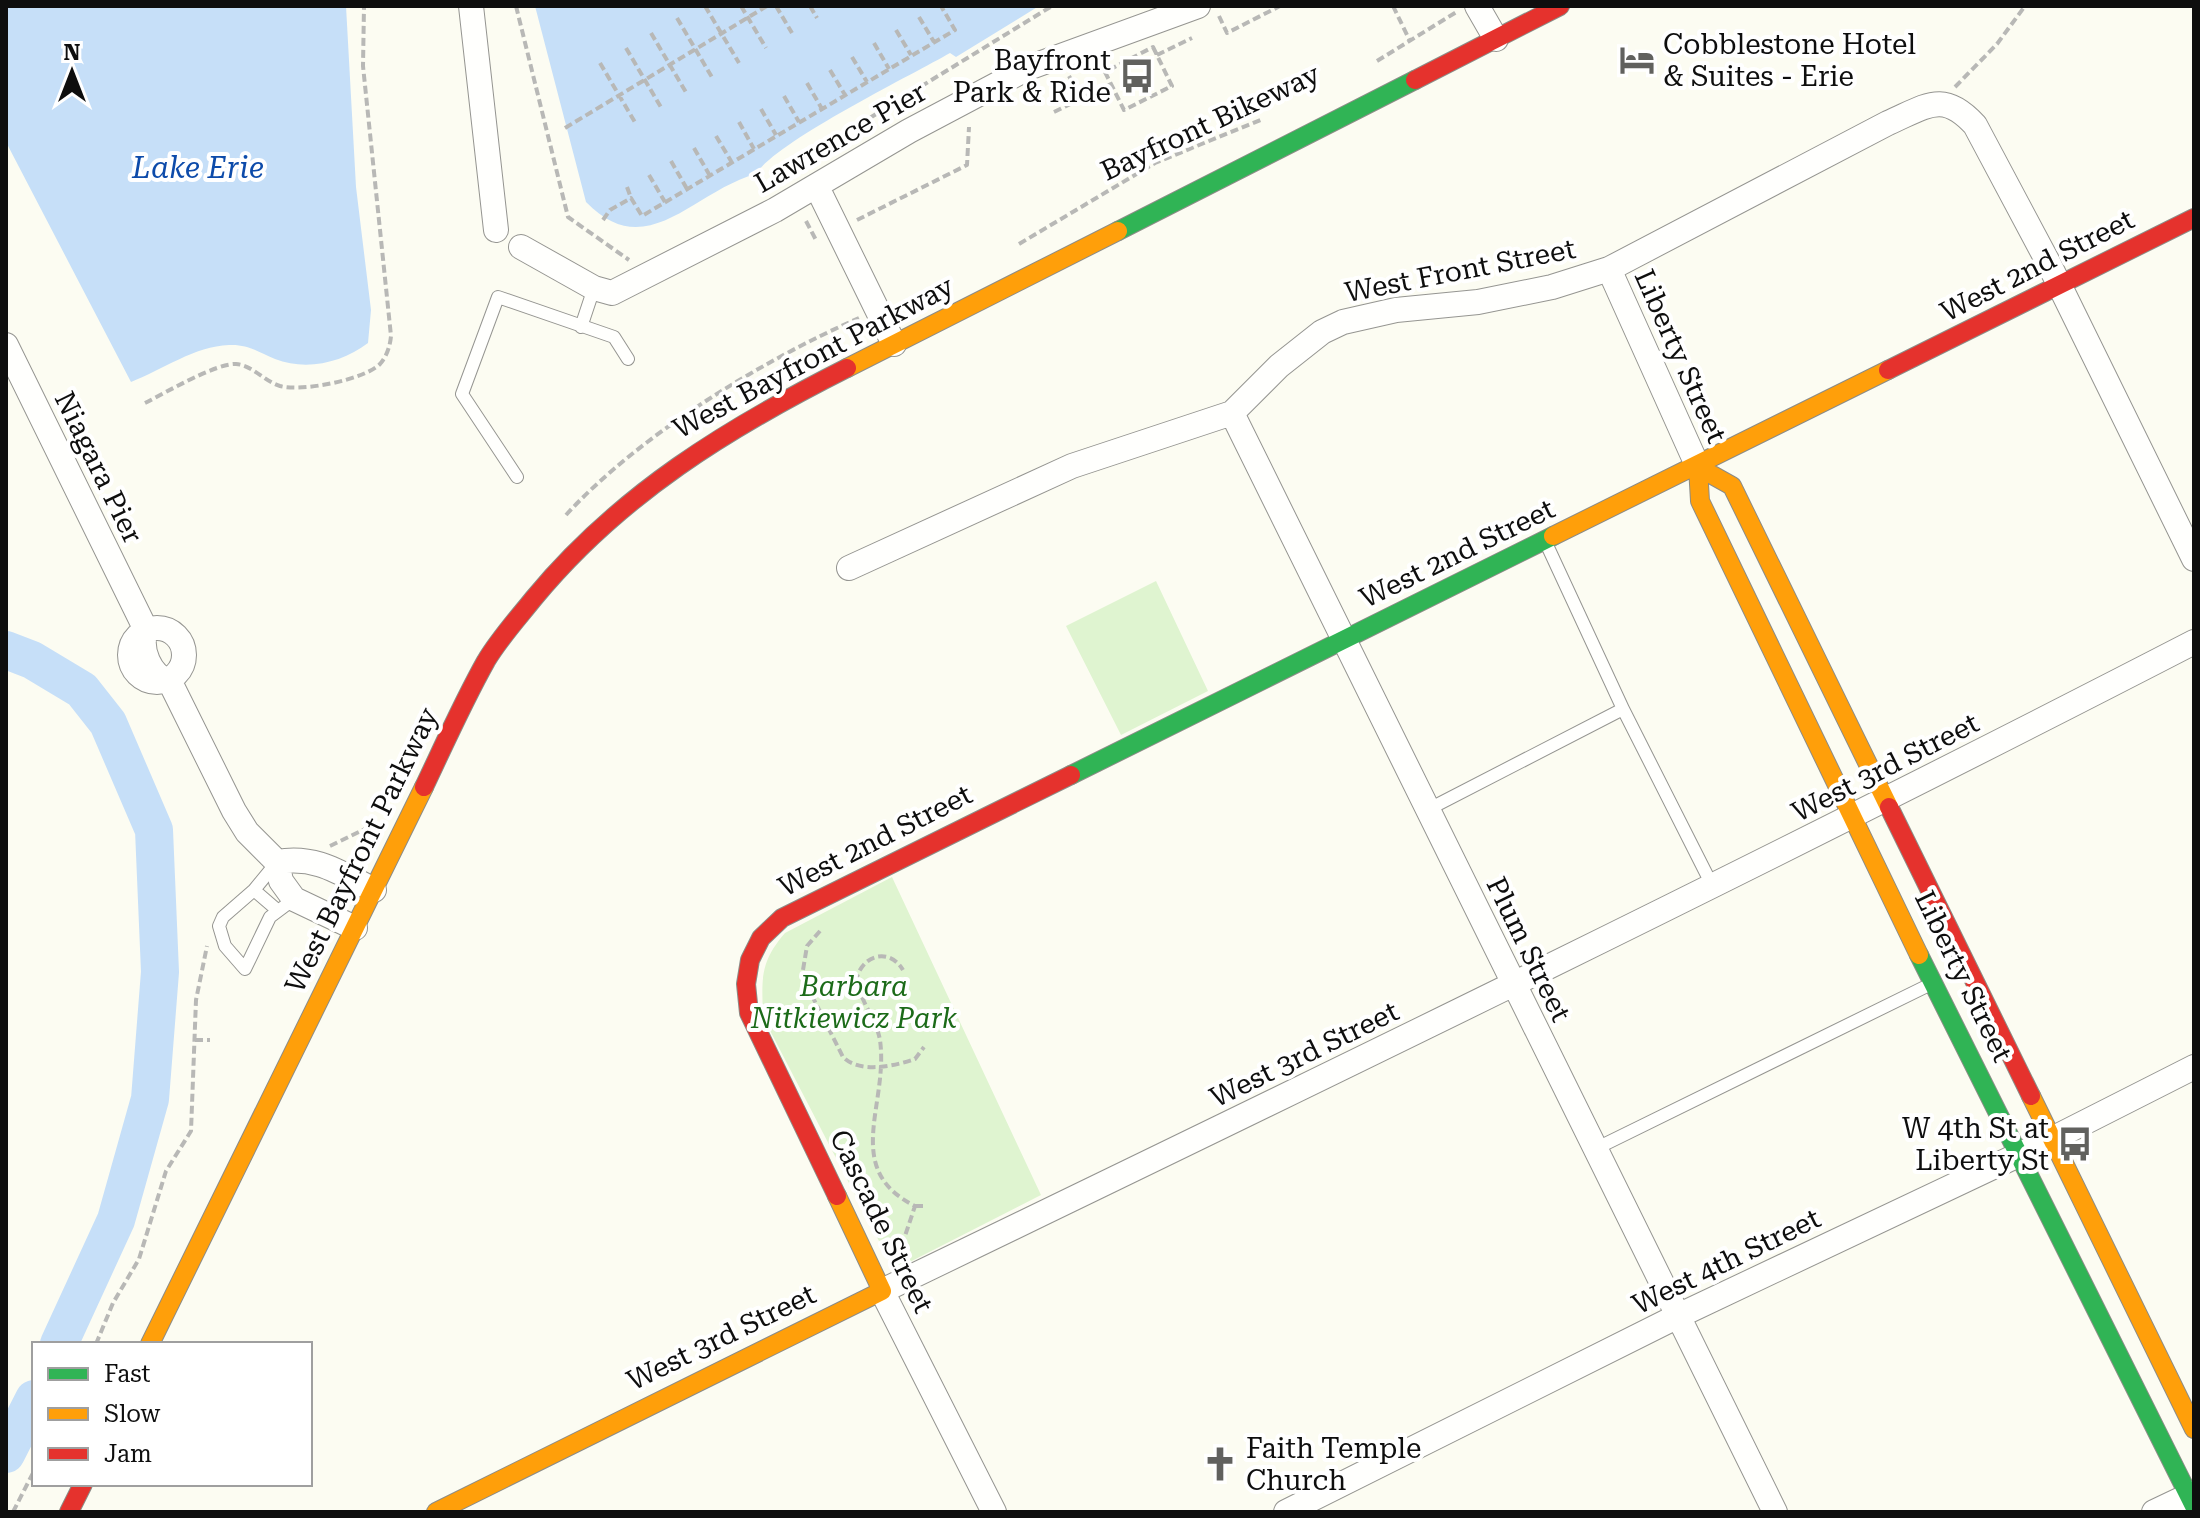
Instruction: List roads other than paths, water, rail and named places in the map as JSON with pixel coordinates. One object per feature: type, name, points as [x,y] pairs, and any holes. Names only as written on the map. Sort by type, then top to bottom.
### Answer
[{"type":"main road","name":"West Bayfront Parkway","points":[[151,1342],[487,659],[550,576],[615,512],[685,457],[770,407],[1560,6]]},
{"type":"main road","name":"West 2nd Street","points":[[752,948],[782,918],[1698,467],[2194,218]]},
{"type":"main road","name":"Liberty Street","points":[[1698,467],[1732,486],[2194,1429]]},
{"type":"main road","name":"Liberty Street","points":[[1698,467],[1700,501],[2016,1155],[2192,1498]]},
{"type":"main road","name":"Cascade Street","points":[[752,948],[746,986],[754,1026],[882,1291]]},
{"type":"main road","name":"West 3rd Street","points":[[436,1512],[882,1291]]},
{"type":"main road","points":[[69,1512],[82,1486]]},
{"type":"street","points":[[471,6],[496,230]]},
{"type":"street","points":[[1477,6],[1496,39]]},
{"type":"street","name":"Lawrence Pier","points":[[594,288],[612,293],[623,288],[817,187],[931,118],[1028,68],[1164,12],[1208,11]]},
{"type":"street","name":"West Front Street","points":[[849,568],[1072,466],[1232,413],[1279,366],[1322,332],[1343,322],[1396,310],[1478,302],[1552,287],[1609,269],[1888,123],[1929,105],[1952,105],[1975,125],[2059,286]]},
{"type":"street","points":[[817,187],[894,344]]},
{"type":"street","points":[[521,247],[594,288]]},
{"type":"street","name":"Liberty Street","points":[[1609,269],[1698,467]]},
{"type":"street","points":[[2059,286],[2194,559]]},
{"type":"street","name":"Niagara Pier","points":[[6,345],[142,622],[160,637],[174,665],[170,682],[234,811],[247,832],[277,862]]},
{"type":"street","name":"Plum Street","points":[[1232,413],[1775,1512]]},
{"type":"street","points":[[142,622],[133,642],[130,661],[136,672],[148,680],[170,682]]},
{"type":"street","name":"West 3rd Street","points":[[882,1291],[1514,986],[1885,802],[2194,642]]},
{"type":"street","points":[[355,928],[285,904],[277,862],[301,858],[317,862],[374,890]]},
{"type":"street","name":"West 4th Street","points":[[1286,1512],[1678,1316],[2050,1140],[2194,1067]]},
{"type":"street","name":"Cascade Street","points":[[882,1291],[994,1512]]},
{"type":"street","points":[[2154,1512],[2192,1498]]},
{"type":"lane","points":[[581,327],[594,288]]},
{"type":"lane","points":[[517,477],[462,394],[498,297],[614,337],[628,359]]},
{"type":"lane","points":[[1545,541],[1623,709],[1713,887]]},
{"type":"lane","points":[[1427,810],[1623,709]]},
{"type":"lane","points":[[254,890],[285,904],[245,969],[225,946],[219,926],[229,911],[254,890],[277,862]]},
{"type":"lane","points":[[1595,1149],[1934,982]]},
{"type":"water","name":"Lake Erie","points":[[6,6],[346,6],[356,187],[371,310],[368,343],[347,356],[311,364],[287,363],[242,346],[216,346],[131,382],[6,142]]},
{"type":"water","points":[[535,6],[1039,6],[956,57],[950,53],[816,127],[769,160],[756,174],[733,183],[670,218],[650,225],[629,227],[608,220],[586,202]]},
{"type":"waterway","points":[[6,650],[32,660],[82,690],[108,723],[154,830],[160,972],[150,1099],[116,1220],[60,1342]]},
{"type":"waterway","points":[[6,1454],[32,1403]]},
{"type":"place","name":"Cobblestone Hotel & Suites - Erie","points":[[1637,60]]},
{"type":"place","name":"Bayfront Park & Ride","points":[[1137,76]]},
{"type":"place","name":"W 4th St at Liberty St","points":[[2075,1144]]},
{"type":"place","name":"Faith Temple Church","points":[[1220,1464]]},
{"type":"park label","name":"Barbara Nitkiewicz Park","points":[[854,1002]]}]
